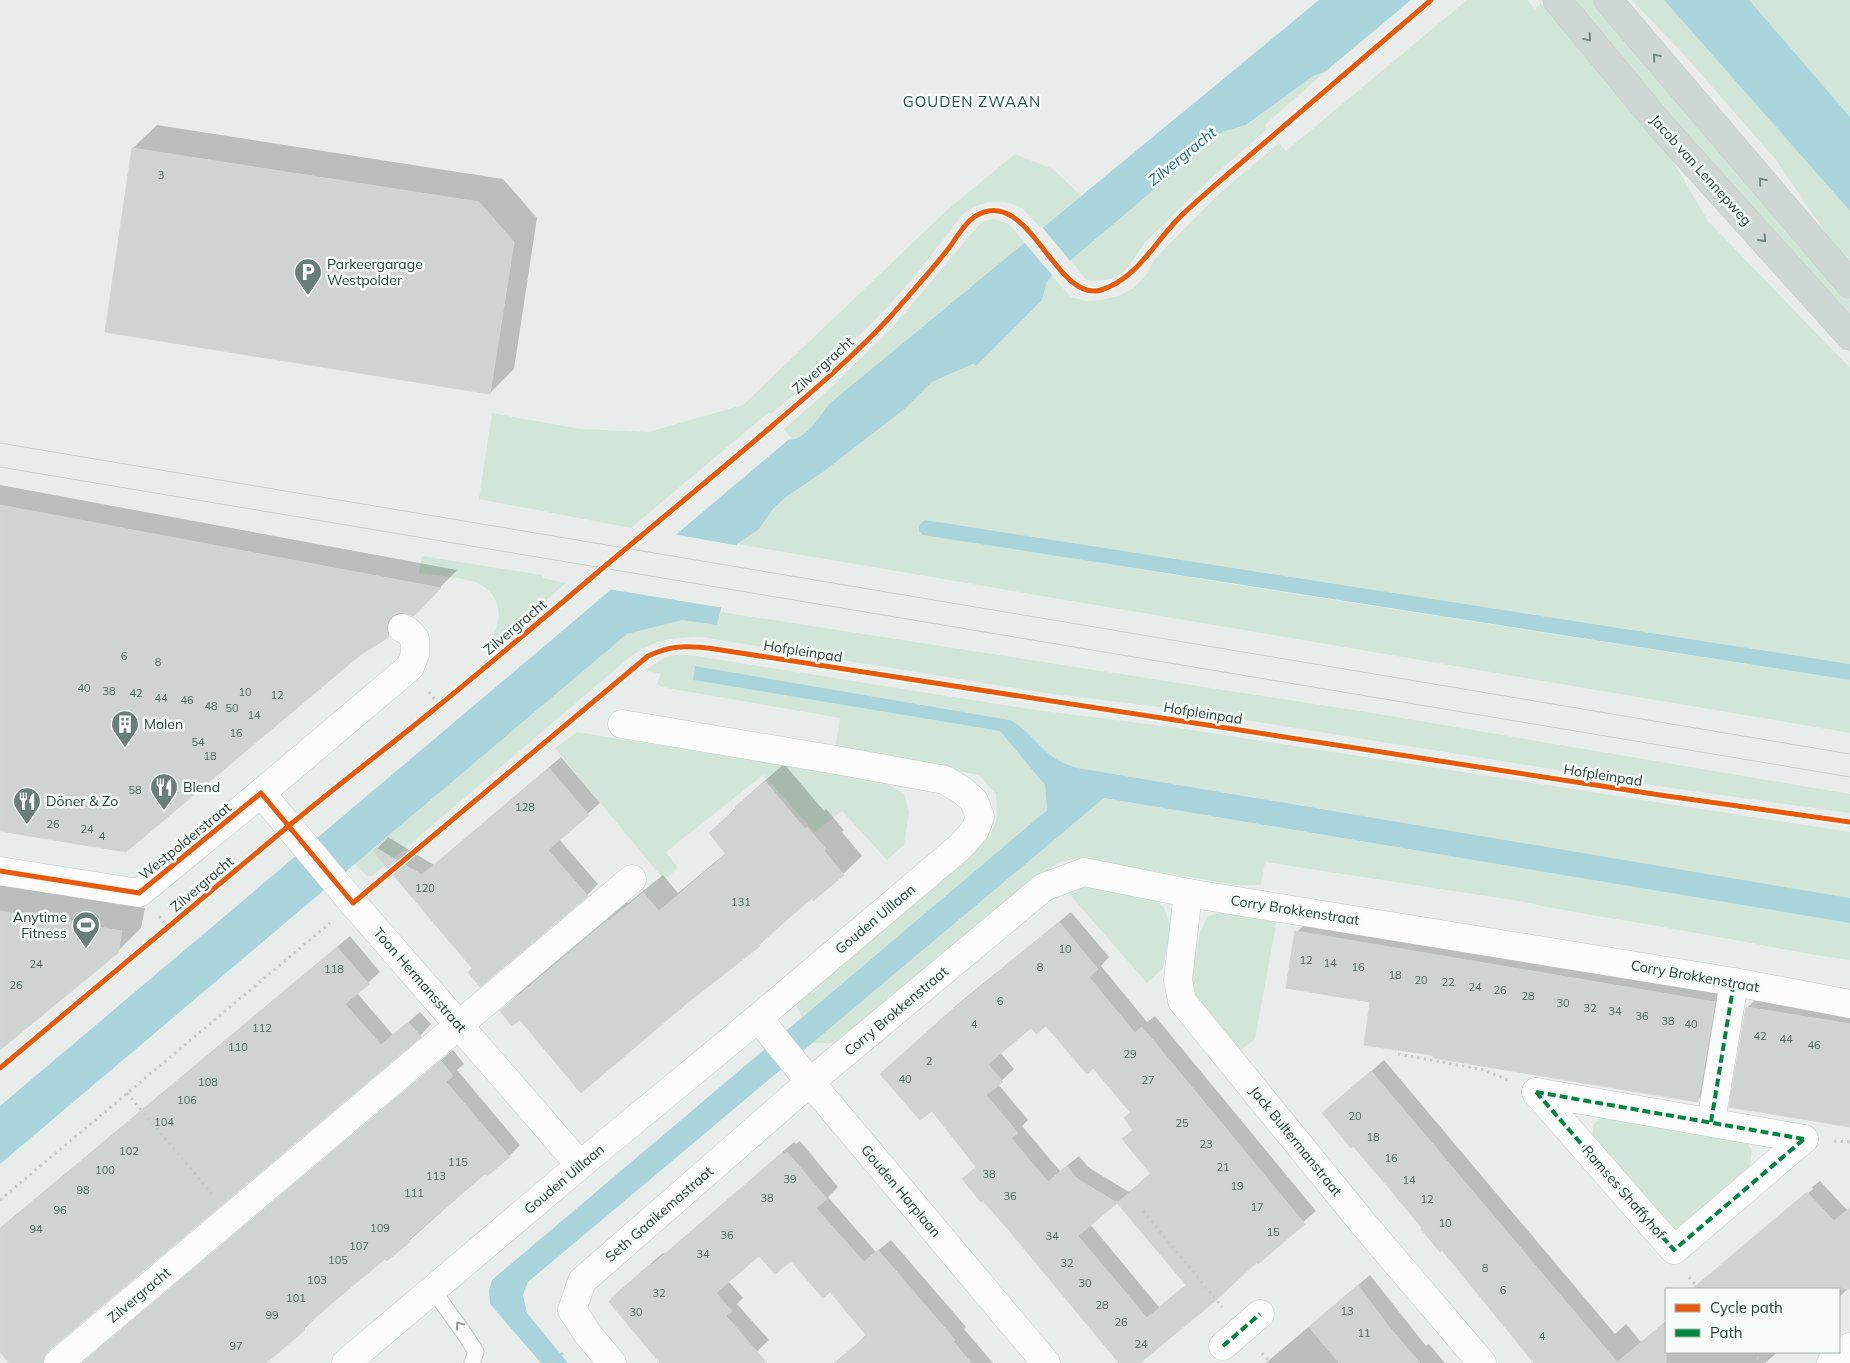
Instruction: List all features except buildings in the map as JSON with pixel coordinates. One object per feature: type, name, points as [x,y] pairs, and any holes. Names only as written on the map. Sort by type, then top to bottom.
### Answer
[{"type":"main road","name":"Jacob van Lennepweg","points":[[1557,0],[1661,126],[1850,336]]},
{"type":"main road","points":[[1608,0],[1850,284]]},
{"type":"street","name":"Westpolderstraat","points":[[0,871],[139,893],[410,667],[415,654],[415,639],[408,631],[402,628]]},
{"type":"street","name":"Gouden Uillaan","points":[[346,1363],[580,1165],[764,1025],[961,846],[975,830],[980,817],[974,801],[963,791],[945,780],[930,776],[622,724]]},
{"type":"street","name":"Toon Hermansstraat","points":[[261,793],[346,895],[580,1165]]},
{"type":"street","name":"Corry Brokkenstraat","points":[[803,1074],[1044,887],[1084,872],[1188,893],[1734,982],[1850,1004]]},
{"type":"street","name":"Zilvergracht","points":[[58,1363],[632,879]]},
{"type":"street","name":"Jack Bultermanstraat","points":[[1188,893],[1178,980],[1182,1001],[1366,1227],[1482,1363]]},
{"type":"street","points":[[1711,1122],[1734,982]]},
{"type":"street","name":"Gouden Harplaan","points":[[764,1025],[1046,1363]]},
{"type":"street","name":"Seth Gaaikemastraat","points":[[612,1363],[587,1333],[572,1310],[582,1281],[803,1074]]},
{"type":"street","name":"Ramses Shaffyhof","points":[[1536,1092],[1711,1122],[1804,1139],[1674,1250],[1536,1092]]},
{"type":"street","points":[[1831,1363],[1850,1347]]},
{"type":"lane","points":[[433,1290],[476,1352],[472,1363]]},
{"type":"path","points":[[432,711],[447,699]]},
{"type":"path","points":[[0,1200],[127,1093],[346,895]]},
{"type":"path","points":[[1398,1054],[1484,1070],[1536,1092]]},
{"type":"path","points":[[127,1093],[232,1217]]},
{"type":"path","points":[[1143,1211],[1270,1363]]},
{"type":"path","points":[[1753,1353],[1762,1363]]},
{"type":"green space","points":[[1467,0],[1527,0],[1535,9],[1541,3],[1663,144],[1708,221],[1850,368],[1850,664],[925,520],[921,523],[921,533],[1231,584],[1850,680],[1850,733],[737,544],[759,529],[773,509],[786,497],[823,472],[907,407],[932,382],[973,364],[976,365],[1042,300],[1047,282],[1052,276],[1071,297],[1086,301],[1118,296],[1134,288],[1146,275],[1154,260],[1220,193],[1279,143],[1286,151]]},
{"type":"green space","points":[[1572,0],[1593,0],[1735,170],[1850,301],[1850,326]]},
{"type":"green space","points":[[1632,0],[1664,0],[1850,211],[1850,269],[1776,160],[1687,58]]},
{"type":"green space","points":[[1749,0],[1850,0],[1850,117],[1749,2]]},
{"type":"green space","points":[[1326,71],[1265,125],[1267,129],[1180,208],[1145,243],[1126,270],[1110,279],[1101,281],[1086,280],[1071,260],[1222,132],[1247,125],[1313,75]]},
{"type":"green space","points":[[1015,154],[1053,169],[1081,196],[1041,229],[1025,211],[1010,203],[985,203],[963,214],[899,295],[850,344],[771,414],[769,412],[631,528],[479,499],[492,413],[581,429],[648,432],[743,405],[947,210]]},
{"type":"green space","points":[[993,219],[1008,223],[1025,243],[829,404],[806,432],[795,439],[788,440],[791,438],[784,429],[825,393],[892,328],[978,226],[984,221]]},
{"type":"green space","points":[[422,556],[542,575],[542,578],[566,583],[489,648],[487,646],[496,629],[498,620],[497,603],[493,595],[472,581],[419,573]]},
{"type":"green space","points":[[721,612],[1366,712],[1850,794],[1850,813],[1658,786],[1176,709],[1045,693],[701,637],[690,637],[664,640],[648,646],[631,656],[372,876],[367,876],[355,864],[627,634],[682,620],[717,625]]},
{"type":"green space","points":[[690,655],[1036,710],[1172,727],[1850,832],[1850,898],[1078,768],[1052,756],[1026,731],[1010,720],[695,666],[693,680],[1000,731],[1045,785],[1047,810],[802,1017],[795,1003],[990,835],[997,818],[996,794],[979,775],[835,749],[840,718],[662,687],[657,684],[661,674],[645,670],[666,657]]},
{"type":"green space","points":[[577,732],[885,782],[904,794],[909,812],[904,845],[887,860],[842,811],[815,832],[763,775],[666,852],[678,868],[664,880],[555,748]]},
{"type":"green space","points":[[1104,798],[1850,923],[1850,960],[1519,901],[1265,862],[1261,885],[1236,885],[1077,858],[1057,863],[839,1043],[813,1043]]},
{"type":"green space","points":[[1078,884],[1152,897],[1164,908],[1171,927],[1163,968],[1147,983],[1064,888]]},
{"type":"green space","points":[[1225,911],[1277,919],[1255,1039],[1237,1053],[1193,999],[1190,984],[1200,932],[1208,916]]},
{"type":"green space","points":[[1602,1117],[1747,1143],[1752,1150],[1749,1169],[1676,1229],[1666,1229],[1591,1141],[1594,1124]]},
{"type":"water","points":[[1319,0],[1411,0],[1326,71],[1313,76],[1246,125],[1222,132],[1052,276],[1047,282],[1042,300],[976,366],[973,364],[932,382],[907,407],[823,472],[786,497],[773,509],[759,529],[737,544],[717,625],[682,620],[627,634],[0,1164],[0,1106],[788,440],[795,439],[806,432],[829,404]]},
{"type":"water","points":[[1664,0],[1749,0],[1850,117],[1850,211]]},
{"type":"water","points":[[925,520],[1850,664],[1850,680],[923,535],[919,531],[919,527]]},
{"type":"water","points":[[695,666],[1010,720],[1026,731],[1052,756],[1078,768],[1850,898],[1850,923],[1104,798],[528,1282],[523,1295],[527,1313],[568,1363],[541,1363],[490,1304],[489,1290],[492,1280],[1047,810],[1045,785],[1000,731],[693,680]]},
{"type":"pier","points":[[1041,226],[1072,263],[1054,277],[1023,241]]},
{"type":"pier","points":[[673,534],[740,546],[724,608],[608,589]]},
{"type":"tram line","points":[[0,443],[1850,754]]},
{"type":"tram line","points":[[0,467],[1850,777]]},
{"type":"marked path","points":[[1711,1122],[1734,982]]},
{"type":"marked path","points":[[1536,1092],[1674,1250],[1804,1139]]},
{"type":"marked path","points":[[1536,1092],[1804,1139]]},
{"type":"marked path","points":[[1223,1346],[1260,1314]]},
{"type":"cycle path","points":[[0,1068],[304,813],[477,674],[803,400],[891,316],[942,257],[963,227],[974,217],[993,210],[1010,215],[1026,228],[1069,279],[1085,289],[1101,290],[1113,285],[1134,270],[1190,207],[1431,0]]},
{"type":"cycle path","name":"Hofpleinpad","points":[[0,871],[139,893],[261,793],[353,903],[648,656],[671,648],[684,647],[708,648],[1660,795],[1850,822]]},
{"type":"place","name":"Parkeergarage Westpolder","points":[[308,296]]},
{"type":"place","name":"Molen","points":[[125,748]]},
{"type":"place","name":"Blend","points":[[164,811]]},
{"type":"place","name":"Döner & Zo","points":[[27,825]]},
{"type":"place","name":"Anytime Fitness","points":[[86,949]]},
{"type":"district","name":"GOUDEN ZWAAN","points":[[972,101]]}]
